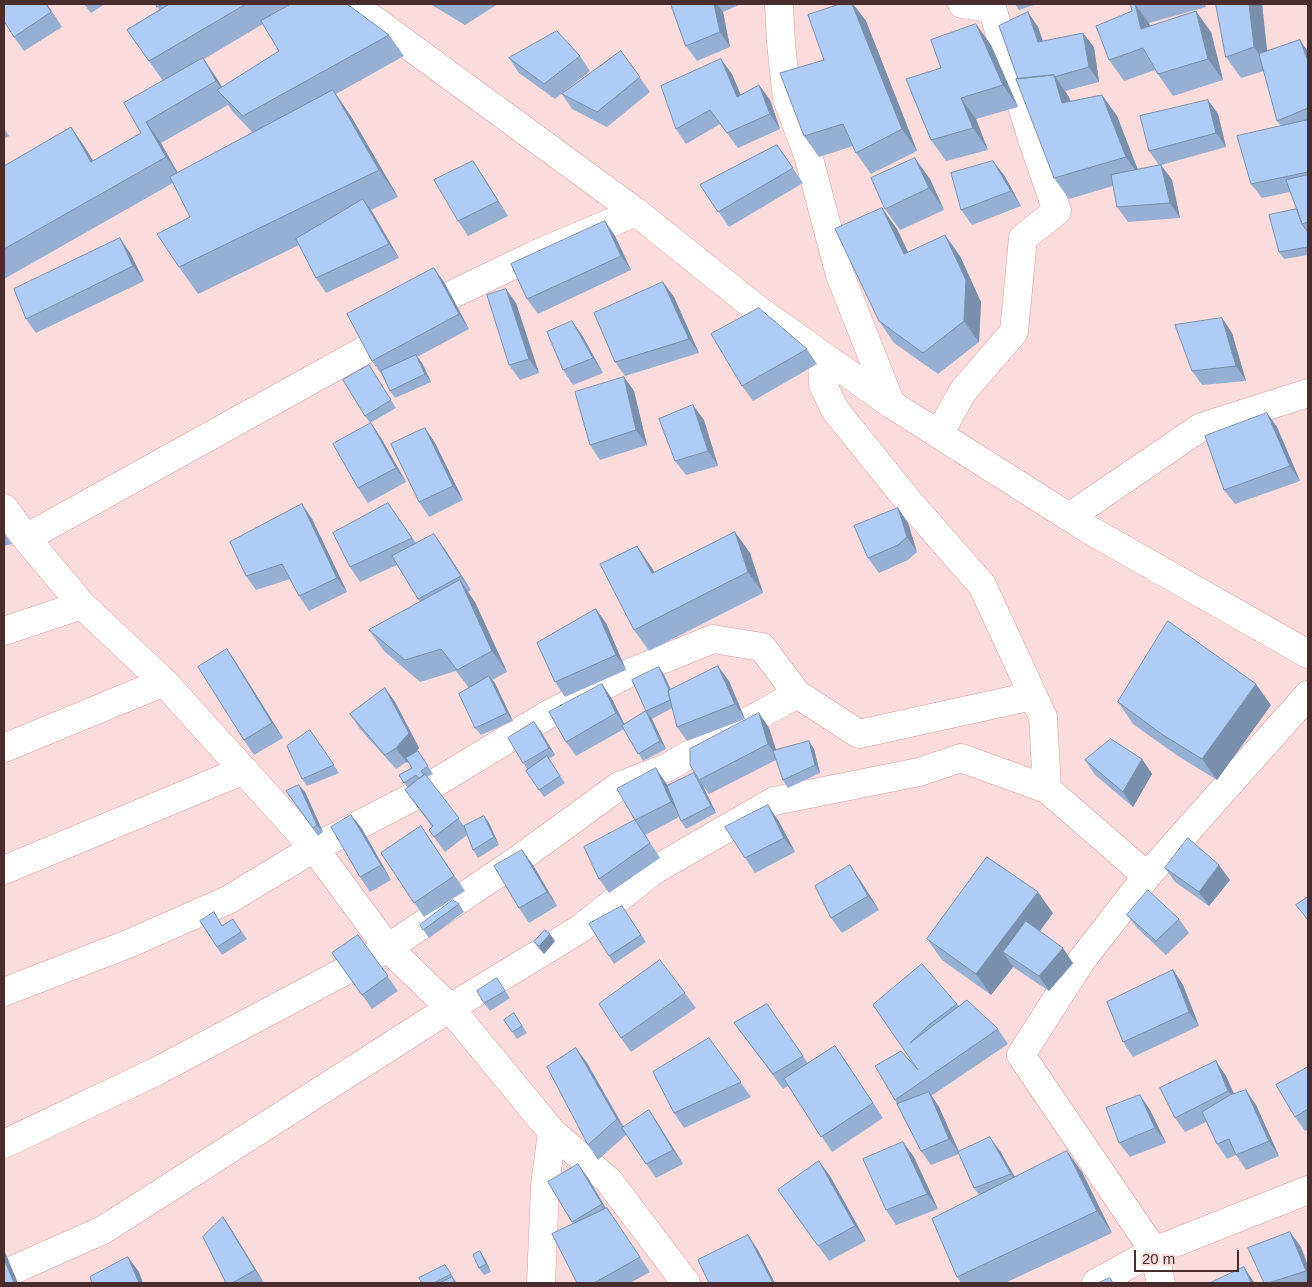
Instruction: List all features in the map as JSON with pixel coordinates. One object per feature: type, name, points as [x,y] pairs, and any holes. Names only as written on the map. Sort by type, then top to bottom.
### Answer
[{"type":"street","points":[[352,4],[636,212],[757,309],[891,404],[1069,517],[1308,654]]},
{"type":"street","points":[[779,4],[787,99],[808,155],[840,275],[891,404]]},
{"type":"street","points":[[939,434],[963,391],[1014,332],[1024,238],[1058,211],[1032,139],[992,8],[962,4]]},
{"type":"street","points":[[26,538],[374,345],[451,295],[532,256],[636,212]]},
{"type":"street","points":[[822,356],[823,385],[835,410],[910,503],[982,585],[1043,717],[1048,788]]},
{"type":"street","points":[[1069,517],[1201,427],[1308,393]]},
{"type":"street","points":[[4,508],[26,538],[82,605],[164,682],[314,848],[388,948],[450,1008],[552,1132],[609,1182],[686,1283]]},
{"type":"street","points":[[4,631],[82,605]]},
{"type":"street","points":[[4,992],[128,944],[228,900],[314,848],[407,800],[549,714],[629,673],[713,639],[762,647],[797,694],[859,734],[1032,696]]},
{"type":"street","points":[[4,748],[164,682]]},
{"type":"street","points":[[4,1144],[157,1070],[388,948],[520,859],[619,786],[666,768],[797,694]]},
{"type":"street","points":[[1161,1283],[1154,1251],[1021,1055],[1081,961],[1147,876],[1308,695]]},
{"type":"street","points":[[4,1274],[103,1230],[450,1008],[580,929],[653,871],[774,801],[919,772],[961,758],[1048,788],[1147,876]]},
{"type":"street","points":[[4,870],[244,770]]},
{"type":"street","points":[[541,1283],[545,1186],[552,1132]]},
{"type":"street","points":[[1096,1283],[1154,1251],[1308,1190]]},
{"type":"building","points":[[4,4],[46,4],[51,12],[14,37],[4,21]]},
{"type":"building","points":[[170,4],[246,4],[149,61],[127,30]]},
{"type":"building","points":[[291,4],[347,4],[389,35],[243,116],[217,90],[279,51],[261,21]]},
{"type":"building","points":[[671,4],[714,4],[720,32],[686,46]]},
{"type":"building","points":[[840,4],[852,4],[902,129],[856,153],[843,124],[804,136],[780,73],[824,60],[808,15]]},
{"type":"building","points":[[1130,4],[1135,4],[1141,29],[1196,11],[1208,59],[1158,74],[1143,48],[1109,60],[1096,26],[1132,11]]},
{"type":"building","points":[[1216,4],[1249,4],[1254,47],[1226,57]]},
{"type":"building","points":[[1028,12],[1038,42],[1083,33],[1089,67],[1054,77],[1054,75],[1018,79],[999,26]]},
{"type":"building","points":[[976,24],[1003,85],[961,98],[973,128],[931,140],[906,79],[941,68],[931,40]]},
{"type":"building","points":[[557,31],[580,56],[544,84],[509,58]]},
{"type":"building","points":[[1300,40],[1308,61],[1308,108],[1277,121],[1259,54]]},
{"type":"building","points":[[621,51],[640,77],[597,112],[562,94]]},
{"type":"building","points":[[203,58],[216,81],[146,122],[166,157],[4,249],[4,166],[71,127],[91,162],[141,133],[124,103]]},
{"type":"building","points":[[721,59],[737,97],[759,85],[770,114],[727,133],[710,110],[676,129],[661,86]]},
{"type":"building","points":[[1054,75],[1062,103],[1102,95],[1126,157],[1054,178],[1016,79]]},
{"type":"building","points":[[333,90],[379,170],[179,267],[157,234],[190,217],[170,177]]},
{"type":"building","points":[[1208,100],[1216,133],[1149,151],[1140,116]]},
{"type":"building","points":[[1308,120],[1308,172],[1251,184],[1237,136]]},
{"type":"building","points":[[777,145],[793,168],[718,212],[700,185]]},
{"type":"building","points":[[915,158],[929,188],[885,209],[871,178]]},
{"type":"building","points":[[473,161],[498,201],[458,221],[434,180]]},
{"type":"building","points":[[993,161],[1011,191],[961,210],[951,173]]},
{"type":"building","points":[[1161,165],[1170,203],[1117,207],[1111,175]]},
{"type":"building","points":[[1308,175],[1308,222],[1302,224],[1286,180]]},
{"type":"building","points":[[363,199],[389,244],[316,278],[296,239]]},
{"type":"building","points":[[882,208],[904,254],[945,235],[966,280],[964,321],[923,353],[879,321],[835,229]]},
{"type":"building","points":[[1297,209],[1302,224],[1307,231],[1308,247],[1279,252],[1269,215]]},
{"type":"building","points":[[605,221],[621,256],[527,299],[511,264]]},
{"type":"building","points":[[120,238],[133,266],[26,319],[14,289]]},
{"type":"building","points":[[434,268],[459,314],[372,361],[347,314]]},
{"type":"building","points":[[663,282],[689,339],[615,362],[594,313]]},
{"type":"building","points":[[506,289],[529,359],[509,365],[487,295]]},
{"type":"building","points":[[759,308],[807,349],[742,386],[711,334]]},
{"type":"building","points":[[1222,318],[1236,366],[1192,371],[1175,325]]},
{"type":"building","points":[[572,321],[593,358],[563,370],[547,332]]},
{"type":"building","points":[[416,355],[425,374],[390,391],[381,371]]},
{"type":"building","points":[[369,365],[391,400],[365,416],[343,380]]},
{"type":"building","points":[[624,377],[636,430],[590,445],[575,392]]},
{"type":"building","points":[[693,405],[708,451],[675,461],[659,419]]},
{"type":"building","points":[[1267,413],[1290,466],[1224,490],[1205,436]]},
{"type":"building","points":[[371,423],[396,468],[358,488],[333,444]]},
{"type":"building","points":[[425,428],[453,486],[419,502],[391,444]]},
{"type":"building","points":[[388,503],[412,538],[350,567],[333,533]]},
{"type":"building","points":[[302,504],[337,578],[299,596],[282,564],[246,576],[230,542]]},
{"type":"building","points":[[898,508],[907,537],[898,545],[868,558],[854,526]]},
{"type":"building","points":[[735,532],[748,572],[634,630],[600,564],[637,546],[652,573]]},
{"type":"building","points":[[434,534],[461,576],[418,599],[392,556]]},
{"type":"building","points":[[460,580],[492,651],[457,670],[441,649],[405,660],[369,630]]},
{"type":"building","points":[[596,609],[616,655],[555,682],[537,643]]},
{"type":"building","points":[[1168,621],[1256,684],[1202,759],[1163,735],[1118,702]]},
{"type":"building","points":[[227,649],[272,723],[244,740],[198,667]]},
{"type":"building","points":[[718,666],[735,704],[677,727],[668,691]]},
{"type":"building","points":[[659,667],[669,690],[670,700],[646,711],[632,680]]},
{"type":"building","points":[[489,676],[507,713],[475,728],[459,694]]},
{"type":"building","points":[[602,684],[616,713],[566,742],[549,712]]},
{"type":"building","points":[[385,688],[409,733],[396,748],[385,755],[350,714]]},
{"type":"building","points":[[646,711],[660,741],[638,754],[622,726]]},
{"type":"building","points":[[759,713],[768,744],[699,780],[690,765],[690,749]]},
{"type":"building","points":[[534,722],[549,748],[523,763],[508,738]]},
{"type":"building","points":[[310,730],[334,765],[302,779],[287,746]]},
{"type":"building","points":[[1111,739],[1142,759],[1123,792],[1085,760]]},
{"type":"building","points":[[809,741],[815,765],[783,780],[773,751]]},
{"type":"building","points":[[418,751],[428,766],[421,771],[424,775],[419,779],[416,775],[404,783],[399,775],[412,768],[406,758]]},
{"type":"building","points":[[547,756],[560,776],[539,790],[526,771]]},
{"type":"building","points":[[656,768],[671,802],[635,820],[617,789]]},
{"type":"building","points":[[694,773],[711,806],[681,821],[667,786]]},
{"type":"building","points":[[425,774],[459,818],[434,837],[429,830],[433,826],[405,790]]},
{"type":"building","points":[[299,785],[317,825],[313,828],[286,791]]},
{"type":"building","points":[[768,805],[784,838],[745,858],[725,827]]},
{"type":"building","points":[[351,815],[381,865],[360,877],[331,827]]},
{"type":"building","points":[[484,816],[494,837],[473,850],[464,826]]},
{"type":"building","points":[[635,820],[650,843],[599,879],[584,847]]},
{"type":"building","points":[[421,826],[454,876],[414,903],[381,853]]},
{"type":"building","points":[[1188,838],[1219,865],[1199,892],[1165,868]]},
{"type":"building","points":[[522,850],[547,892],[519,908],[494,866]]},
{"type":"building","points":[[987,857],[1038,892],[976,974],[927,939]]},
{"type":"building","points":[[850,865],[868,896],[831,918],[815,886]]},
{"type":"building","points":[[1148,890],[1179,919],[1156,941],[1127,915]]},
{"type":"building","points":[[1308,897],[1308,920],[1296,905]]},
{"type":"building","points":[[453,900],[459,904],[423,930],[420,925]]},
{"type":"building","points":[[622,906],[641,935],[609,956],[589,924]]},
{"type":"building","points":[[214,912],[222,926],[233,919],[241,932],[217,947],[200,921]]},
{"type":"building","points":[[1026,921],[1063,948],[1039,976],[1003,952]]},
{"type":"building","points":[[545,930],[550,934],[539,946],[534,942]]},
{"type":"building","points":[[358,935],[388,976],[362,995],[332,953]]},
{"type":"building","points":[[660,960],[685,993],[621,1038],[599,1004]]},
{"type":"building","points":[[922,964],[957,1004],[930,1024],[910,1043],[967,1000],[998,1029],[895,1100],[875,1066],[901,1051],[918,1070],[873,1005]]},
{"type":"building","points":[[1173,970],[1189,1012],[1123,1042],[1107,1002]]},
{"type":"building","points":[[497,978],[505,991],[484,1003],[477,991]]},
{"type":"building","points":[[767,1004],[803,1056],[773,1074],[734,1023]]},
{"type":"building","points":[[514,1013],[522,1026],[512,1032],[504,1020]]},
{"type":"building","points":[[709,1038],[741,1082],[674,1113],[653,1072]]},
{"type":"building","points":[[835,1046],[873,1103],[821,1137],[784,1079]]},
{"type":"building","points":[[576,1048],[617,1119],[588,1145],[547,1067]]},
{"type":"building","points":[[1216,1061],[1228,1091],[1175,1118],[1160,1088]]},
{"type":"building","points":[[1308,1067],[1308,1109],[1295,1117],[1276,1085]]},
{"type":"building","points":[[1246,1090],[1269,1141],[1236,1155],[1229,1139],[1217,1144],[1202,1112],[1230,1095]]},
{"type":"building","points":[[929,1092],[949,1139],[921,1151],[897,1104]]},
{"type":"building","points":[[1140,1095],[1155,1128],[1119,1143],[1106,1108]]},
{"type":"building","points":[[649,1110],[673,1150],[646,1164],[622,1128]]},
{"type":"building","points":[[990,1137],[1011,1174],[974,1188],[958,1152]]},
{"type":"building","points":[[903,1142],[927,1194],[886,1210],[863,1159]]},
{"type":"building","points":[[1067,1151],[1097,1211],[957,1277],[932,1219]]},
{"type":"building","points":[[819,1161],[855,1226],[818,1246],[778,1190]]},
{"type":"building","points":[[578,1164],[602,1204],[572,1222],[548,1182]]},
{"type":"building","points":[[607,1208],[640,1257],[594,1283],[577,1283],[552,1234]]},
{"type":"building","points":[[223,1217],[255,1270],[232,1283],[226,1283],[203,1237]]},
{"type":"building","points":[[1290,1232],[1306,1271],[1264,1283],[1248,1248]]},
{"type":"building","points":[[748,1235],[773,1283],[709,1283],[698,1260]]},
{"type":"building","points":[[480,1251],[486,1264],[479,1268],[473,1255]]},
{"type":"building","points":[[128,1257],[139,1283],[92,1283],[90,1277]]},
{"type":"building","points":[[4,1259],[14,1283],[4,1283]]},
{"type":"building","points":[[445,1265],[451,1274],[434,1283],[422,1283],[419,1278]]},
{"type":"building","points":[[1244,1267],[1251,1283],[1210,1283]]},
{"type":"building","points":[[452,1277],[455,1283],[440,1283]]},
{"type":"building","points":[[1110,1278],[1113,1283],[1098,1283]]}]
